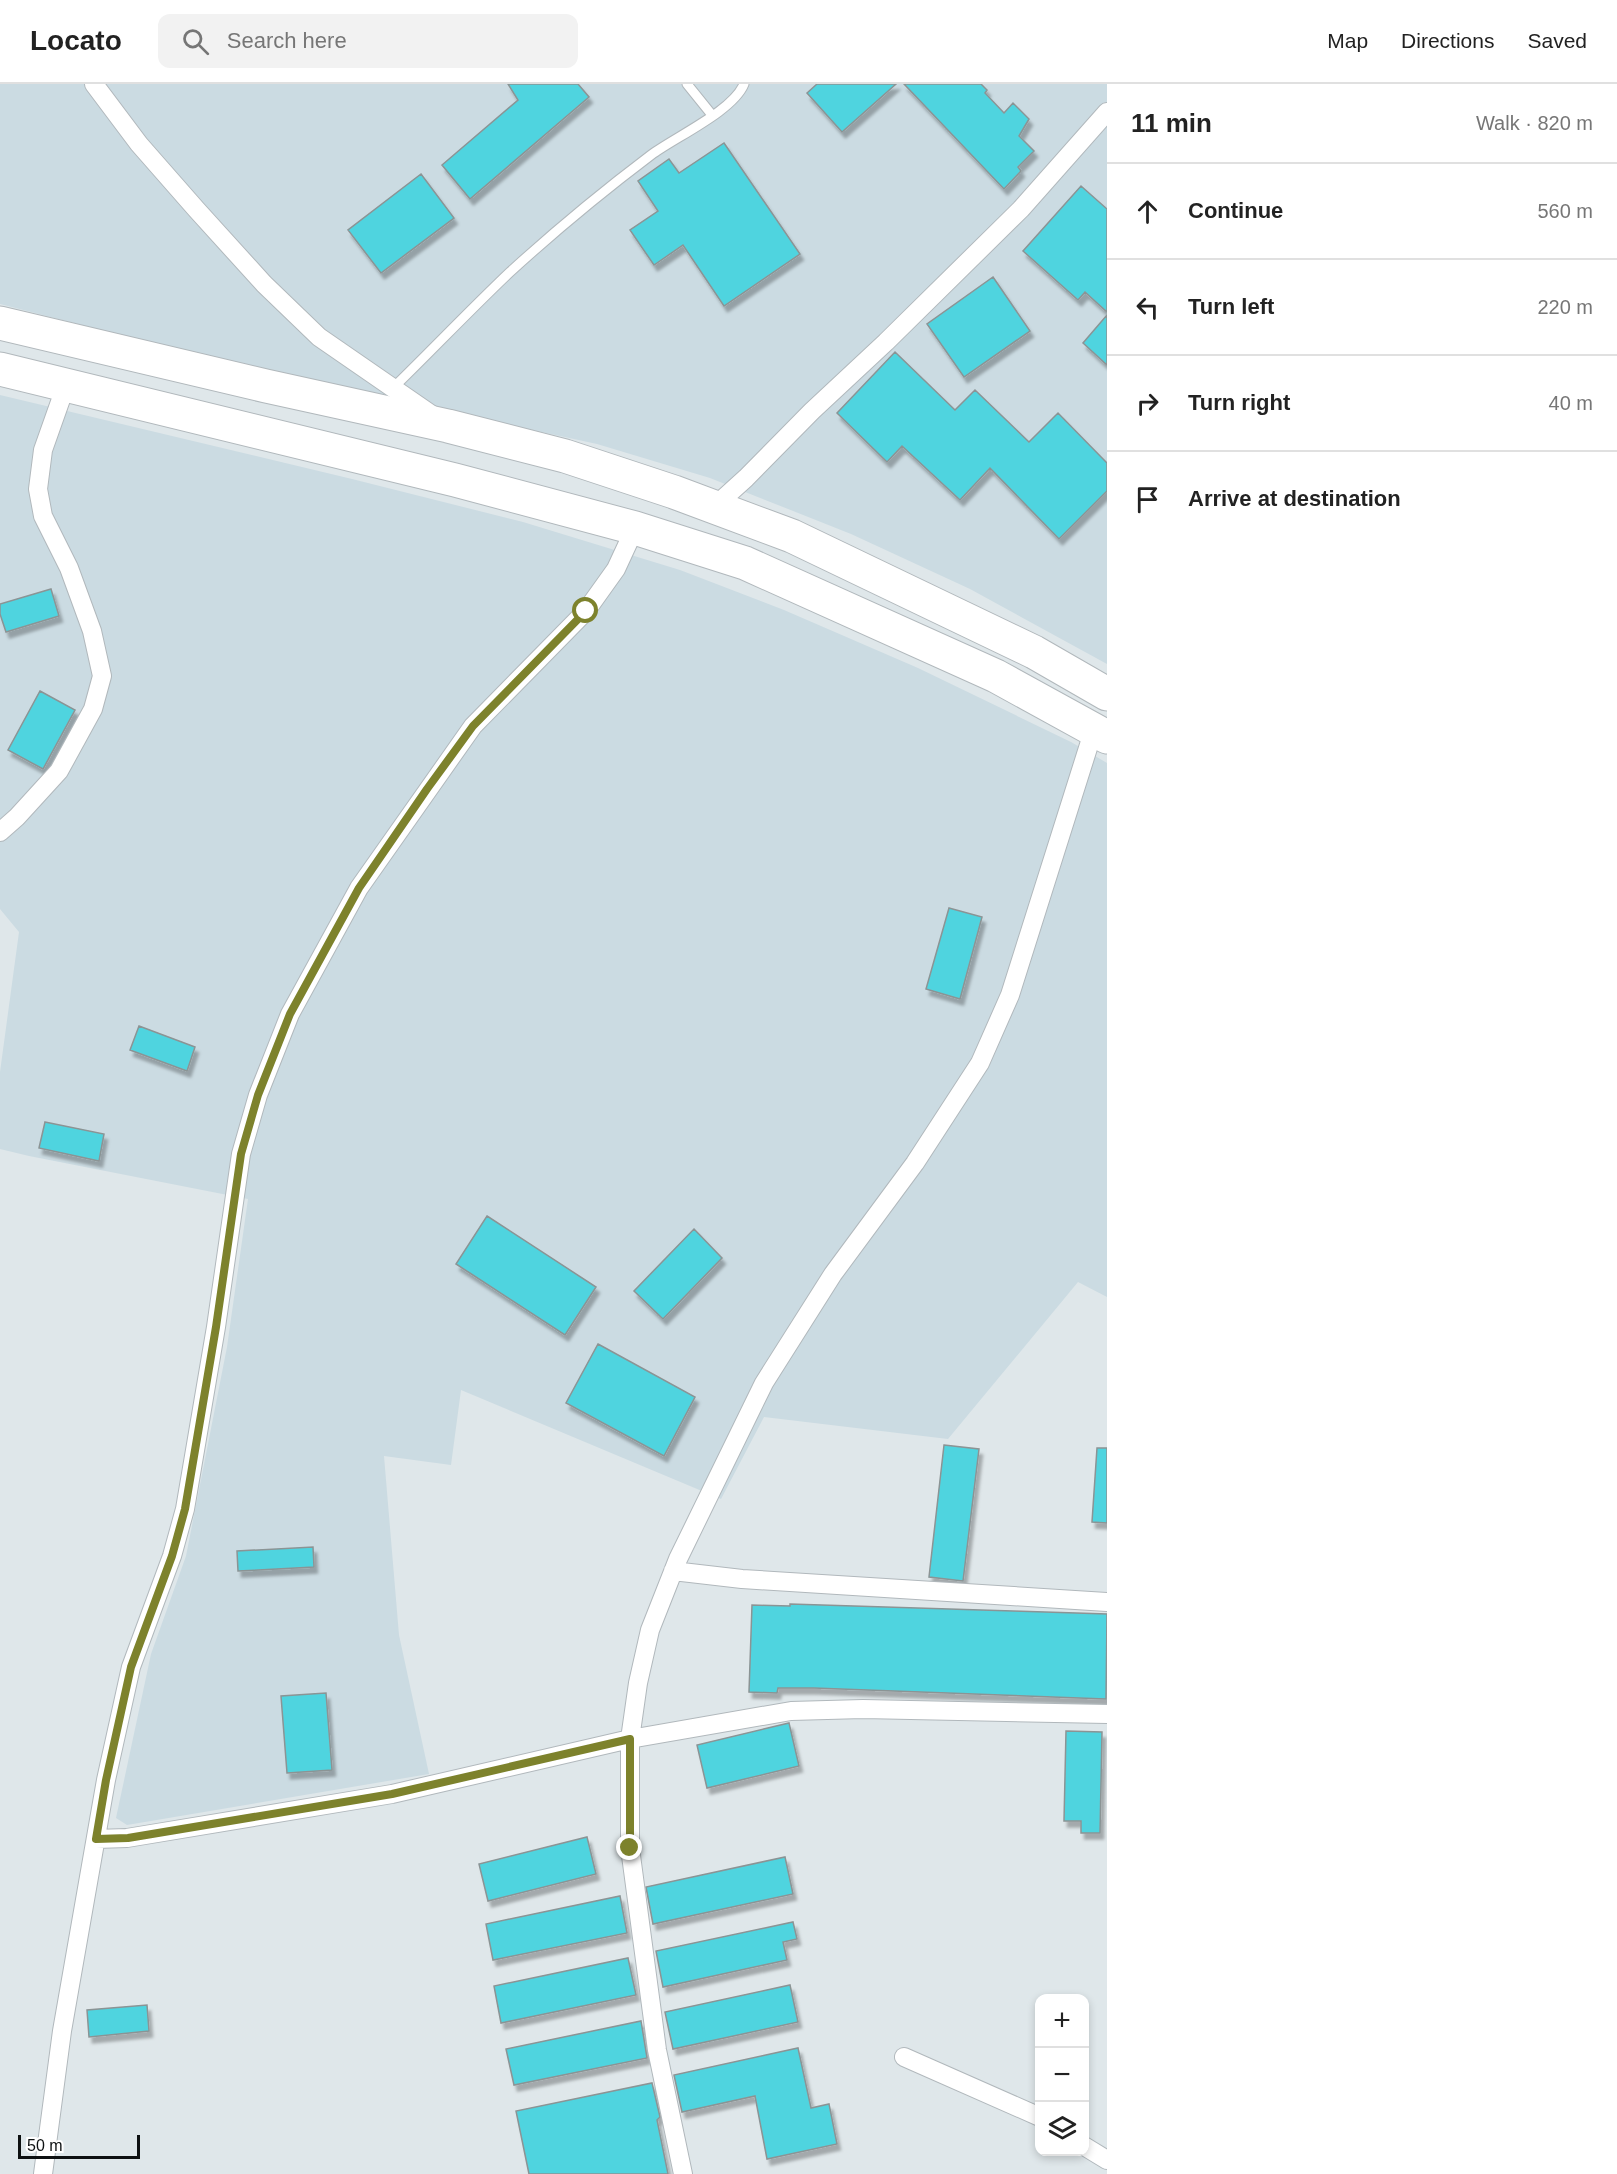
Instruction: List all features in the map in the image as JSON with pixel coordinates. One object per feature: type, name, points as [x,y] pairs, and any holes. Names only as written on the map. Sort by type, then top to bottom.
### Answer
[{"type":"highway","points":[[0,322],[266,386],[448,426],[565,456],[792,536],[1034,652],[1107,694]]},
{"type":"highway","points":[[0,369],[421,471],[635,528],[755,567],[996,676],[1100,733]]},
{"type":"street","points":[[94,84],[140,144],[264,284],[319,337],[448,426]]},
{"type":"street","points":[[714,507],[1021,209],[1107,112]]},
{"type":"street","points":[[0,832],[59,771],[93,709],[102,676],[92,631],[69,568],[43,516],[38,489],[43,450],[66,385]]},
{"type":"street","points":[[43,2174],[62,2031],[106,1780],[131,1667],[172,1556],[185,1509],[216,1327],[241,1154],[258,1095],[290,1014],[359,888],[473,726],[586,611],[616,569],[635,528]]},
{"type":"street","points":[[683,2174],[657,2050],[630,1848],[630,1739],[638,1683],[650,1630],[673,1571],[764,1383],[833,1274],[915,1164],[980,1063],[1010,995],[1100,733]]},
{"type":"street","points":[[673,1571],[742,1579],[1107,1602]]},
{"type":"street","points":[[96,1839],[128,1838],[392,1794],[630,1739],[791,1711],[863,1709],[1107,1714]]},
{"type":"street","points":[[904,2057],[1035,2115]]},
{"type":"street","points":[[1089,2149],[1107,2160]]},
{"type":"lane","points":[[687,84],[712,115]]},
{"type":"lane","points":[[393,388],[510,273],[652,154],[740,94],[744,84]]},
{"type":"shaded area","points":[[0,84],[1107,84],[1107,664],[970,589],[851,534],[710,478],[597,444],[273,374],[0,304]]},
{"type":"shaded area","points":[[0,395],[523,522],[680,570],[784,610],[918,668],[1071,742],[1107,763],[1107,1297],[1078,1282],[948,1439],[764,1417],[721,1499],[461,1390],[451,1465],[384,1456],[399,1635],[429,1774],[127,1825],[116,1818],[151,1654],[186,1556],[227,1347],[248,1199],[0,1149],[0,1072],[19,932],[0,909]]},
{"type":"building","points":[[508,84],[578,84],[589,97],[470,199],[442,165],[518,100]]},
{"type":"building","points":[[817,84],[896,84],[842,132],[807,93]]},
{"type":"building","points":[[904,84],[981,84],[987,90],[985,93],[1004,113],[1013,103],[1029,119],[1019,136],[1034,151],[1018,167],[1021,171],[1004,189]]},
{"type":"building","points":[[724,143],[800,254],[724,306],[683,245],[654,265],[630,230],[658,211],[638,181],[669,159],[679,173]]},
{"type":"building","points":[[421,174],[454,218],[381,273],[348,230]]},
{"type":"building","points":[[1081,186],[1107,209],[1107,312],[1085,292],[1078,300],[1023,251]]},
{"type":"building","points":[[993,277],[1030,331],[964,377],[927,324]]},
{"type":"building","points":[[1107,315],[1107,365],[1083,343]]},
{"type":"building","points":[[895,352],[955,410],[975,390],[1029,442],[1058,413],[1107,463],[1107,491],[1059,539],[990,468],[960,500],[902,446],[887,462],[837,413]]},
{"type":"building","points":[[51,589],[59,616],[6,632],[0,614],[0,604]]},
{"type":"building","points":[[40,691],[75,710],[43,769],[8,750]]},
{"type":"building","points":[[949,908],[982,917],[960,999],[926,989]]},
{"type":"building","points":[[139,1026],[195,1047],[187,1071],[130,1050]]},
{"type":"building","points":[[45,1122],[104,1134],[99,1161],[39,1148]]},
{"type":"building","points":[[487,1216],[596,1287],[565,1335],[456,1264]]},
{"type":"building","points":[[694,1229],[722,1258],[663,1319],[634,1291]]},
{"type":"building","points":[[598,1344],[695,1397],[664,1456],[566,1403]]},
{"type":"building","points":[[944,1445],[979,1449],[963,1581],[929,1577]]},
{"type":"building","points":[[1097,1448],[1107,1448],[1107,1523],[1092,1522]]},
{"type":"building","points":[[313,1547],[314,1567],[238,1571],[237,1551]]},
{"type":"building","points":[[790,1604],[1107,1614],[1106,1699],[814,1688],[778,1688],[777,1693],[749,1692],[752,1605],[790,1606]]},
{"type":"building","points":[[326,1693],[332,1770],[287,1773],[281,1696]]},
{"type":"building","points":[[789,1723],[799,1766],[707,1788],[697,1745]]},
{"type":"building","points":[[1066,1731],[1102,1732],[1100,1833],[1081,1833],[1081,1821],[1064,1821]]},
{"type":"building","points":[[587,1837],[596,1874],[488,1901],[479,1864]]},
{"type":"building","points":[[785,1857],[793,1894],[653,1924],[646,1887]]},
{"type":"building","points":[[620,1896],[627,1933],[493,1960],[486,1924]]},
{"type":"building","points":[[793,1922],[797,1939],[783,1942],[787,1960],[663,1987],[656,1951]]},
{"type":"building","points":[[628,1958],[636,1995],[501,2023],[494,1986]]},
{"type":"building","points":[[790,1985],[798,2022],[673,2049],[665,2012]]},
{"type":"building","points":[[147,2005],[149,2031],[89,2037],[87,2010]]},
{"type":"building","points":[[641,2021],[647,2058],[514,2085],[506,2049]]},
{"type":"building","points":[[798,2048],[811,2108],[829,2104],[837,2144],[767,2159],[755,2096],[682,2112],[674,2075]]},
{"type":"building","points":[[652,2083],[660,2117],[657,2120],[668,2174],[529,2174],[516,2111]]},
{"type":"route","points":[[586,611],[473,726],[359,888],[290,1014],[258,1095],[241,1154],[216,1327],[185,1509],[172,1556],[131,1667],[106,1780],[96,1839],[128,1838],[392,1794],[630,1739],[630,1848]]}]
